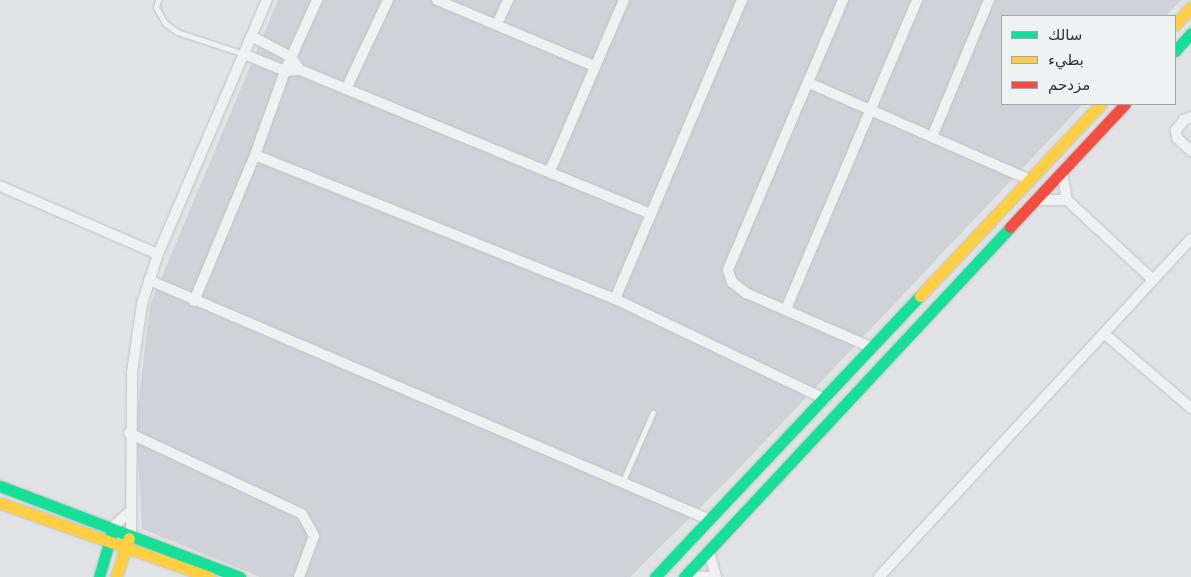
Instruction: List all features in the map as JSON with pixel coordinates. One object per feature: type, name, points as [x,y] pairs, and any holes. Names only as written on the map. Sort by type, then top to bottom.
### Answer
[{"type":"street","points":[[116,577],[131,534],[128,513],[130,433],[137,332],[148,280],[267,0]]},
{"type":"street","points":[[194,300],[255,155],[290,57],[318,0]]},
{"type":"street","points":[[346,89],[388,0]]},
{"type":"street","points":[[437,0],[594,66]]},
{"type":"street","points":[[497,24],[508,0]]},
{"type":"street","points":[[550,171],[624,0]]},
{"type":"street","points":[[614,299],[742,0]]},
{"type":"street","points":[[843,0],[728,270],[737,287],[873,348]]},
{"type":"street","points":[[786,309],[917,0]]},
{"type":"street","points":[[932,137],[989,0]]},
{"type":"street","points":[[1176,24],[1191,7]]},
{"type":"street","points":[[1176,50],[1191,33]]},
{"type":"street","points":[[251,36],[290,57],[300,70]]},
{"type":"street","points":[[244,54],[285,71],[300,70],[651,214]]},
{"type":"street","points":[[809,83],[1030,180]]},
{"type":"street","points":[[655,577],[873,348],[1100,105]]},
{"type":"street","points":[[685,576],[1124,105]]},
{"type":"street","points":[[1191,117],[1184,120],[1176,130],[1177,138],[1191,151]]},
{"type":"street","points":[[255,155],[614,299],[825,398]]},
{"type":"street","points":[[1062,172],[1067,200],[1153,280]]},
{"type":"street","points":[[0,186],[158,254]]},
{"type":"street","points":[[1036,200],[1067,200]]},
{"type":"street","points":[[878,577],[1106,335],[1191,239]]},
{"type":"street","points":[[148,280],[710,520]]},
{"type":"street","points":[[932,285],[949,293]]},
{"type":"street","points":[[1106,335],[1191,408]]},
{"type":"street","points":[[130,433],[302,514],[314,536],[299,577]]},
{"type":"street","points":[[0,486],[113,527],[240,577]]},
{"type":"street","points":[[0,503],[210,577]]},
{"type":"street","points":[[99,577],[113,527],[128,513]]},
{"type":"street","points":[[685,576],[716,577],[709,552]]},
{"type":"lane","points":[[158,0],[156,6],[165,24],[177,32],[244,54]]},
{"type":"lane","points":[[622,484],[653,412]]},
{"type":"shaded area","points":[[278,0],[1181,0],[1167,15],[1001,15],[1001,105],[1082,105],[731,477],[630,577],[260,577],[142,529],[136,423],[150,305]]},
{"type":"traffic: fast","points":[[1176,50],[1191,33]]},
{"type":"traffic: fast","points":[[684,577],[1010,227]]},
{"type":"traffic: fast","points":[[655,577],[920,296]]},
{"type":"traffic: fast","points":[[0,486],[240,577]]},
{"type":"traffic: fast","points":[[99,577],[112,532]]},
{"type":"traffic: slow","points":[[1176,24],[1191,7]]},
{"type":"traffic: slow","points":[[920,296],[1100,105]]},
{"type":"traffic: slow","points":[[0,503],[210,577]]},
{"type":"traffic: slow","points":[[116,577],[129,538]]},
{"type":"traffic: jam","points":[[1010,227],[1124,105]]}]
